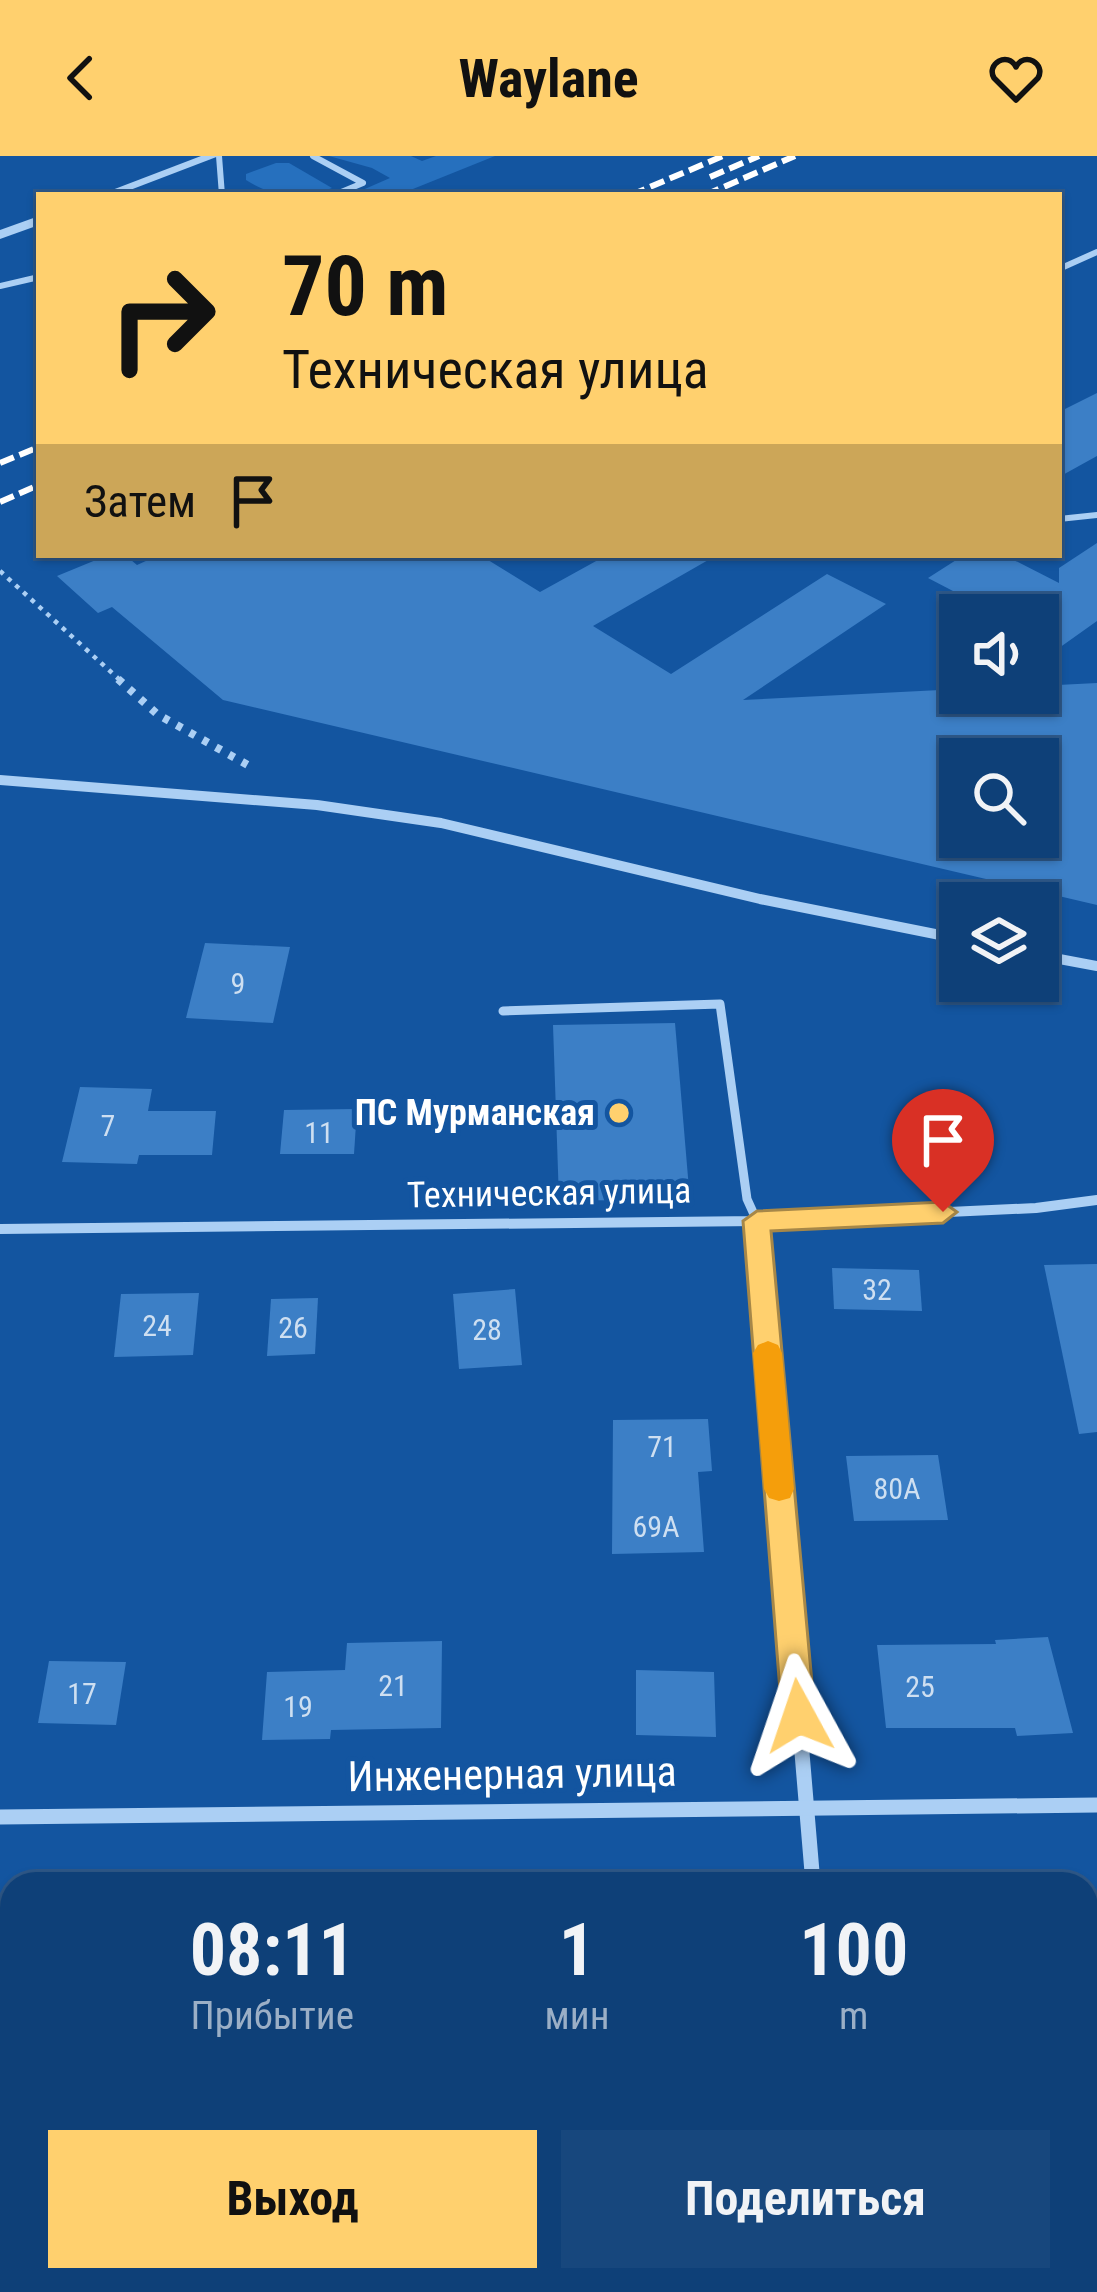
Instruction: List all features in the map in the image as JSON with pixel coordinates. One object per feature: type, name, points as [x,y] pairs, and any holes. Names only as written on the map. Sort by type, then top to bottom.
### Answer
[{"type":"street","points":[[114,192],[216,156]]},
{"type":"street","points":[[0,236],[36,221]]},
{"type":"street","points":[[0,780],[317,805],[441,823],[760,899],[939,935]]},
{"type":"street","points":[[1059,959],[1097,966]]},
{"type":"street","name":"Техническая улица","points":[[0,1229],[757,1221],[1036,1208],[1097,1200]]},
{"type":"street","points":[[757,1221],[812,1872]]},
{"type":"street","name":"Инженерная улица","points":[[0,1817],[1097,1805]]},
{"type":"lane","points":[[216,156],[222,192]]},
{"type":"lane","points":[[313,156],[363,183],[341,192]]},
{"type":"lane","points":[[1062,268],[1097,252]]},
{"type":"lane","points":[[0,286],[36,279]]},
{"type":"lane","points":[[1062,519],[1097,514]]},
{"type":"lane","points":[[502,1011],[721,1004],[747,1199],[757,1221]]},
{"type":"path","points":[[0,572],[82,645]]},
{"type":"shaded area","points":[[329,156],[411,156],[422,161],[436,156],[495,156],[405,192],[358,192],[390,178]]},
{"type":"shaded area","points":[[289,163],[332,188],[272,192],[246,180],[246,174]]},
{"type":"building","points":[[1097,393],[1097,456],[1062,475],[1062,410]]},
{"type":"building","points":[[1097,543],[1097,621],[1059,648],[1059,594],[959,594],[928,578],[959,558],[1010,558],[1059,583],[1059,568]]},
{"type":"building","points":[[101,558],[129,558],[137,565],[152,558],[485,558],[540,592],[602,558],[712,558],[593,626],[671,674],[827,574],[886,604],[743,700],[939,690],[939,714],[1059,714],[1059,685],[1097,683],[1097,905],[1059,896],[1059,882],[999,882],[223,700],[112,607],[98,613],[57,576]]},
{"type":"building","points":[[205,943],[290,947],[273,1023],[186,1018]]},
{"type":"building","name":"ПС Мурманская","points":[[675,1023],[690,1201],[559,1200],[553,1025]]},
{"type":"building","points":[[80,1087],[152,1089],[148,1111],[216,1111],[212,1155],[139,1155],[137,1164],[62,1162]]},
{"type":"building","points":[[357,1109],[354,1154],[280,1154],[284,1110]]},
{"type":"building","points":[[1097,1264],[1097,1432],[1079,1434],[1044,1265]]},
{"type":"building","points":[[832,1268],[919,1270],[922,1311],[834,1309]]},
{"type":"building","points":[[515,1289],[522,1365],[459,1369],[453,1294]]},
{"type":"building","points":[[199,1293],[193,1355],[114,1357],[121,1294]]},
{"type":"building","points":[[318,1298],[315,1354],[267,1356],[271,1299]]},
{"type":"building","points":[[708,1419],[712,1471],[698,1472],[704,1552],[612,1554],[613,1420]]},
{"type":"building","points":[[938,1455],[948,1520],[854,1521],[846,1456]]},
{"type":"building","points":[[1048,1637],[1073,1733],[1017,1736],[1015,1728],[886,1728],[877,1645],[996,1644],[995,1640]]},
{"type":"building","points":[[442,1641],[441,1728],[331,1730],[330,1739],[262,1740],[267,1672],[345,1670],[347,1643]]},
{"type":"building","points":[[49,1661],[126,1662],[116,1725],[38,1723]]},
{"type":"building","points":[[636,1670],[714,1672],[716,1737],[636,1735]]},
{"type":"railway","points":[[638,192],[723,156]]},
{"type":"railway","points":[[710,177],[759,156]]},
{"type":"railway","points":[[712,192],[795,156]]},
{"type":"railway","points":[[0,463],[36,448]]},
{"type":"railway","points":[[0,502],[36,486]]},
{"type":"slow traffic","points":[[768,1353],[779,1489]]},
{"type":"place","name":"ПС Мурманская","points":[[619,1113]]},
{"type":"route","points":[[799,1716],[757,1221],[943,1212]]}]
